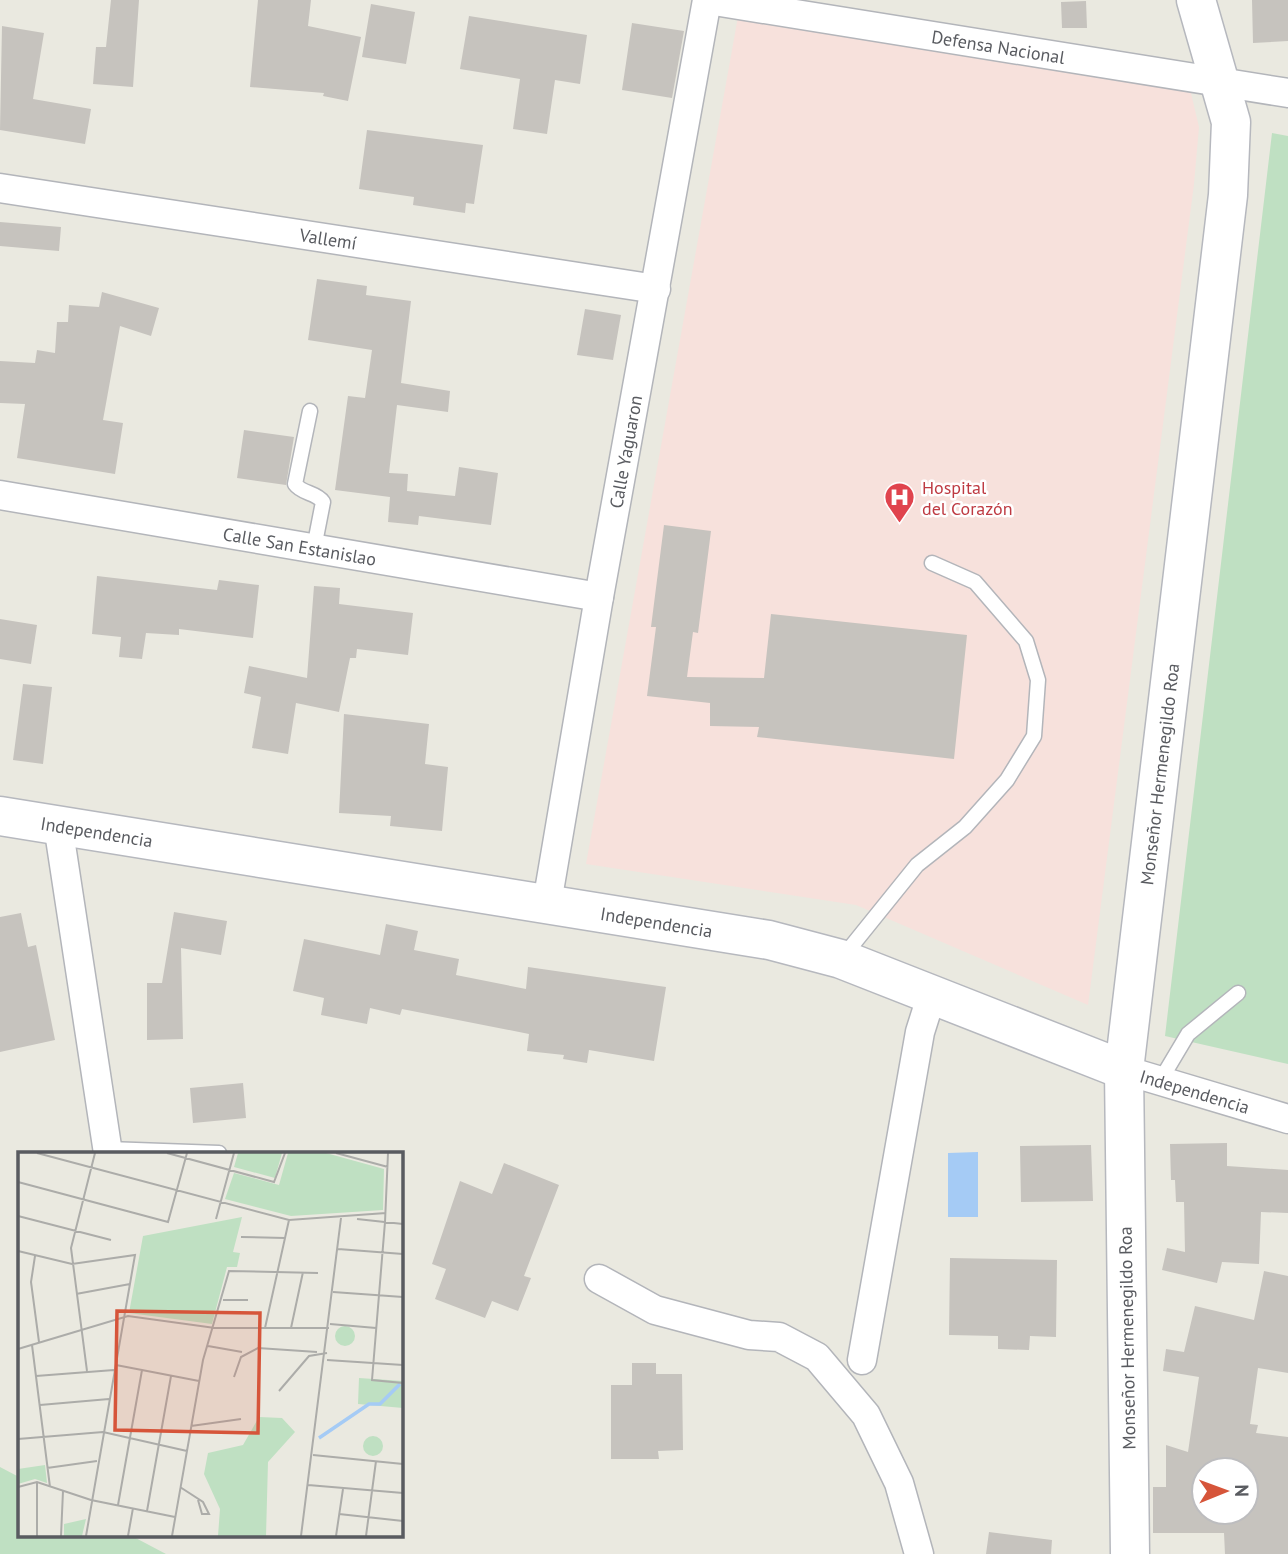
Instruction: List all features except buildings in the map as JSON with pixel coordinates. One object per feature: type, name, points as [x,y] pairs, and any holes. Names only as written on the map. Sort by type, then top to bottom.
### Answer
[{"type":"street","name":"Defensa Nacional","points":[[708,0],[1288,93]]},
{"type":"street","name":"Calle Yaguaron","points":[[547,903],[599,597],[708,0]]},
{"type":"street","name":"Monseñor Hermenegildo Roa","points":[[1130,1554],[1124,1070],[1228,195],[1231,122],[1196,0]]},
{"type":"street","name":"Vallemí","points":[[0,188],[656,289]]},
{"type":"street","name":"Calle San Estanislao","points":[[0,495],[599,597]]},
{"type":"street","name":"Independencia","points":[[0,816],[769,940],[841,959],[1124,1070],[1288,1119]]},
{"type":"street","points":[[58,825],[108,1151]]},
{"type":"street","points":[[862,1360],[920,1032],[932,994]]},
{"type":"street","points":[[599,1279],[655,1310],[748,1335],[779,1337],[817,1357],[866,1415],[899,1483],[919,1554]]},
{"type":"lane","points":[[310,411],[295,484],[299,489],[320,497],[323,502],[314,548]]},
{"type":"lane","points":[[841,959],[917,864],[965,827],[1007,780],[1034,736],[1038,680],[1026,641],[975,582],[932,563]]},
{"type":"lane","points":[[1160,1081],[1188,1034],[1238,992]]},
{"type":"lane","points":[[108,1151],[164,1152]]},
{"type":"shaded area","name":"Hospital del Corazón","points":[[739,11],[1190,89],[1199,127],[1194,184],[1088,1005],[856,905],[586,864]]},
{"type":"green space","points":[[1272,133],[1288,136],[1288,1064],[1165,1036]]},
{"type":"green space","points":[[0,1467],[18,1476],[18,1536],[132,1536],[166,1554],[0,1554]]},
{"type":"water","points":[[978,1152],[978,1217],[948,1217],[948,1153]]},
{"type":"place","name":"Hospital del Corazón","points":[[899,524]]}]
